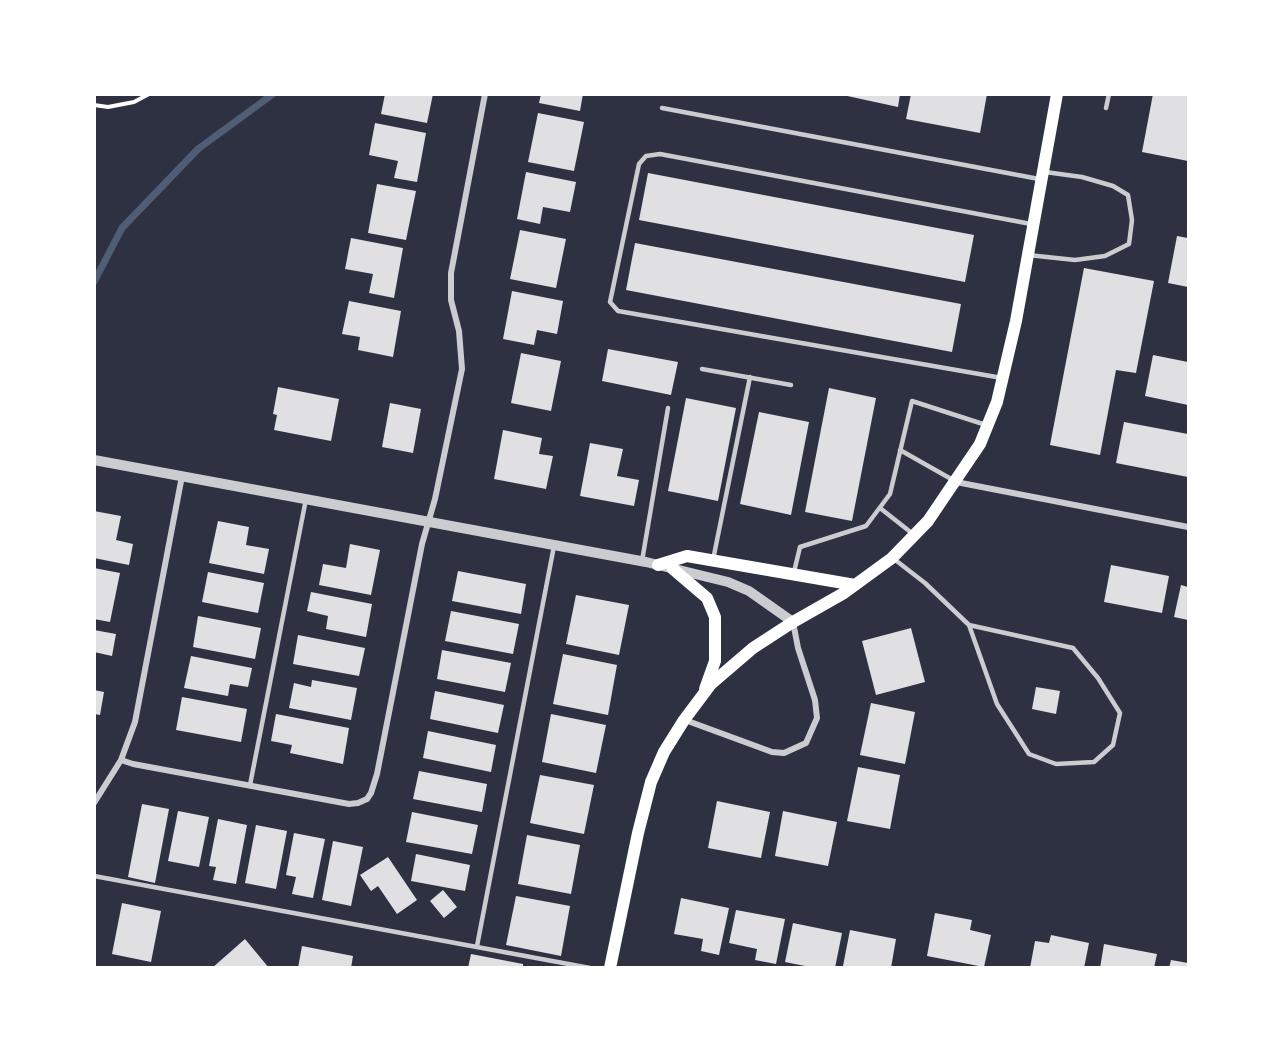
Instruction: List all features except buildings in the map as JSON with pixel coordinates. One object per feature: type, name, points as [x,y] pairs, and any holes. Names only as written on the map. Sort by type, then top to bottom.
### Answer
[{"type":"main road","points":[[610,968],[651,782],[664,753],[684,720],[711,684],[753,648],[855,585],[892,558],[928,521],[980,444],[997,402],[1016,321],[1057,94]]},
{"type":"main road","points":[[658,565],[687,556],[855,585]]},
{"type":"main road","points":[[673,569],[707,598],[715,617],[715,661],[703,695]]},
{"type":"street","points":[[121,760],[349,804],[366,799],[371,793],[377,774],[422,544],[429,522],[462,369],[459,331],[451,300],[451,273],[485,94]]},
{"type":"street","points":[[94,460],[642,561],[728,582],[749,591],[793,622],[798,648],[815,700],[817,718],[806,743],[784,753],[772,752],[684,720]]},
{"type":"street","points":[[94,803],[121,760],[135,722],[182,476]]},
{"type":"street","points":[[956,482],[1188,527]]},
{"type":"lane","points":[[1106,108],[1109,94]]},
{"type":"lane","points":[[662,108],[1042,176],[1082,177],[1113,186],[1128,195],[1132,220],[1129,244],[1105,256],[1075,260],[1028,255]]},
{"type":"lane","points":[[1002,378],[618,311],[610,302],[639,164],[646,156],[660,154],[1034,225]]},
{"type":"lane","points":[[702,369],[790,385]]},
{"type":"lane","points":[[713,560],[750,377]]},
{"type":"lane","points":[[793,574],[800,547],[866,526],[890,494],[912,401],[987,425]]},
{"type":"lane","points":[[642,561],[668,408]]},
{"type":"lane","points":[[900,450],[956,482]]},
{"type":"lane","points":[[250,785],[306,499]]},
{"type":"lane","points":[[879,508],[914,534]]},
{"type":"lane","points":[[477,946],[554,545]]},
{"type":"lane","points":[[892,558],[925,583],[969,625],[997,704],[1029,754],[1056,764],[1094,762],[1113,745],[1120,713],[1098,678],[1073,648],[969,625]]},
{"type":"lane","points":[[94,876],[590,968]]},
{"type":"path","points":[[94,105],[108,106],[134,102],[149,94]]},
{"type":"waterway","points":[[94,282],[122,228],[198,149],[273,94]]}]
